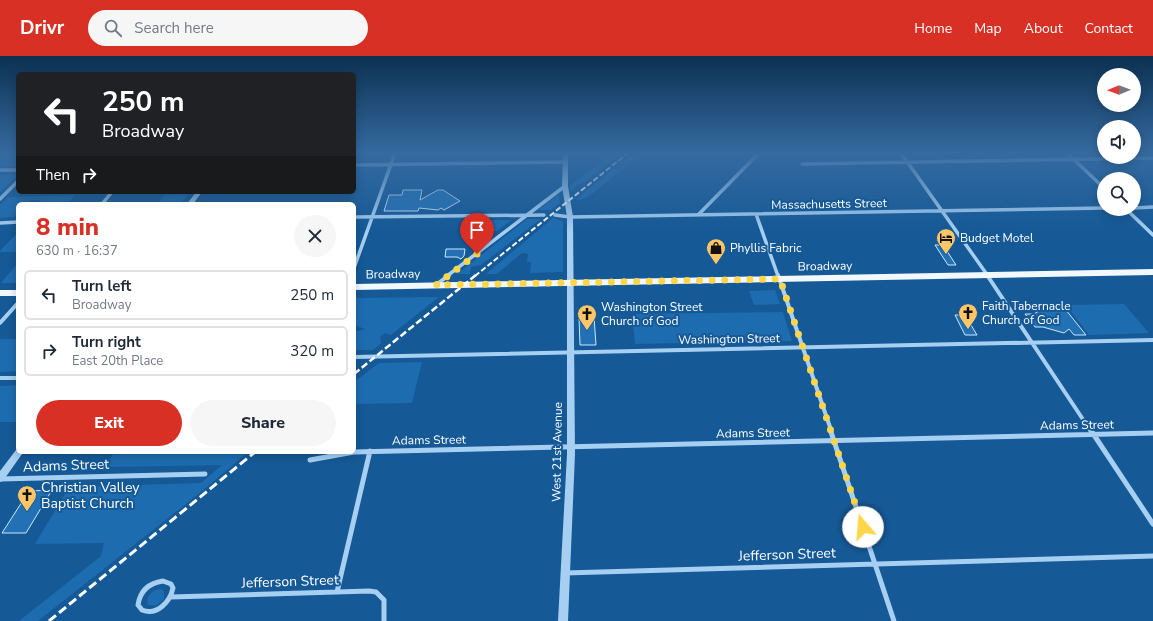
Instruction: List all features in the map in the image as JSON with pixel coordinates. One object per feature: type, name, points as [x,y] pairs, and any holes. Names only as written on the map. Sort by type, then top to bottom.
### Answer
[{"type":"main road","name":"Broadway","points":[[356,287],[1153,272]]},
{"type":"main road","points":[[0,293],[16,293]]},
{"type":"street","points":[[356,262],[385,179]]},
{"type":"street","name":"West 21st Avenue","points":[[563,621],[571,448],[570,217],[565,179]]},
{"type":"street","points":[[698,215],[733,179]]},
{"type":"street","points":[[920,179],[987,275],[1153,524]]},
{"type":"street","points":[[0,199],[16,183]]},
{"type":"street","points":[[436,285],[526,214],[565,186]]},
{"type":"street","points":[[104,202],[110,194]]},
{"type":"street","points":[[1141,208],[1153,207]]},
{"type":"street","name":"Massachusetts Street","points":[[555,215],[570,217],[1097,208]]},
{"type":"street","points":[[756,214],[780,279],[835,441],[894,621]]},
{"type":"street","points":[[356,217],[544,215]]},
{"type":"street","points":[[1133,216],[1153,235]]},
{"type":"street","points":[[0,223],[16,222]]},
{"type":"street","points":[[0,323],[16,305]]},
{"type":"street","name":"Washington Street","points":[[356,357],[1153,340]]},
{"type":"street","points":[[0,378],[16,378]]},
{"type":"street","name":"Adams Street","points":[[356,452],[571,448],[1153,433]]},
{"type":"street","points":[[337,592],[370,451]]},
{"type":"street","points":[[0,479],[18,454]]},
{"type":"street","name":"Adams Street","points":[[310,460],[343,454]]},
{"type":"street","name":"Adams Street","points":[[0,479],[205,474]]},
{"type":"street","name":"Jefferson Street","points":[[565,573],[1153,556]]},
{"type":"street","points":[[164,581],[171,584],[173,592],[171,597],[164,607],[152,613],[142,612],[138,605],[138,601],[144,590],[159,582],[164,581]]},
{"type":"street","name":"Jefferson Street","points":[[171,597],[376,592],[384,600],[384,621]]},
{"type":"shaded area","points":[[0,179],[13,179],[0,192]]},
{"type":"shaded area","points":[[579,179],[588,179],[577,185],[571,192],[570,186]]},
{"type":"shaded area","points":[[600,179],[610,179],[588,197],[580,200],[576,199]]},
{"type":"shaded area","points":[[188,194],[182,202],[159,202],[164,195]]},
{"type":"shaded area","points":[[559,194],[560,203],[551,210],[538,210]]},
{"type":"shaded area","points":[[75,195],[69,202],[38,202],[40,200],[30,200],[28,202],[16,202],[16,215],[14,217],[0,218],[0,205],[8,197]]},
{"type":"shaded area","points":[[553,218],[563,221],[563,272],[530,273],[531,262],[527,262],[528,254],[522,253],[497,274],[486,274]]},
{"type":"shaded area","points":[[527,219],[541,219],[481,265],[471,267],[470,274],[457,274]]},
{"type":"shaded area","points":[[470,220],[512,220],[497,231],[468,232]]},
{"type":"shaded area","points":[[16,234],[16,252],[0,251]]},
{"type":"shaded area","points":[[16,265],[16,282],[1,283]]},
{"type":"shaded area","points":[[775,290],[780,304],[754,305],[749,291]]},
{"type":"shaded area","points":[[439,297],[391,335],[385,333],[380,337],[381,343],[373,350],[356,350],[356,331],[365,329],[356,326],[356,298]]},
{"type":"shaded area","points":[[1124,304],[1149,333],[1089,335],[1066,305]]},
{"type":"shaded area","points":[[783,312],[792,341],[635,344],[632,314]]},
{"type":"shaded area","points":[[0,339],[16,339],[16,371],[0,372]]},
{"type":"shaded area","points":[[422,362],[412,403],[356,404],[356,380],[379,363]]},
{"type":"shaded area","points":[[16,385],[16,422],[0,422],[0,386]]},
{"type":"shaded area","points":[[113,454],[246,454],[201,492],[38,621],[19,621],[101,556],[104,543],[35,544],[69,487],[201,483],[222,465],[105,467]]},
{"type":"shaded area","points":[[160,589],[164,591],[164,599],[156,606],[148,605],[147,599],[150,594]]},
{"type":"building","points":[[403,190],[422,190],[420,200],[438,190],[443,190],[460,201],[444,210],[441,208],[438,210],[419,208],[418,211],[384,211],[389,195],[402,195]]},
{"type":"building","name":"Budget Motel","points":[[935,245],[943,245],[956,265],[948,265]]},
{"type":"building","points":[[446,249],[465,249],[464,256],[461,259],[457,257],[445,257]]},
{"type":"building","points":[[1048,305],[1062,305],[1086,335],[1074,335],[1069,329],[1064,333],[1043,327],[1035,327],[1025,314],[1034,314]]},
{"type":"building","name":"Faith Tabernacle Church of God","points":[[955,315],[965,315],[977,335],[965,335]]},
{"type":"building","name":"Washington Street Church of God","points":[[594,317],[596,345],[580,345],[579,318]]},
{"type":"building","name":"Christian Valley Baptist Church","points":[[52,490],[26,533],[2,533],[29,491]]},
{"type":"railway","points":[[475,276],[595,179]]},
{"type":"railway","points":[[356,372],[476,275]]},
{"type":"railway","points":[[49,621],[253,454]]},
{"type":"place","name":"Budget Motel","points":[[946,255]]},
{"type":"place","name":"Phyllis Fabric","points":[[716,265]]},
{"type":"place","name":"Faith Tabernacle Church of God","points":[[968,330]]},
{"type":"place","name":"Washington Street Church of God","points":[[587,331]]},
{"type":"place","name":"Christian Valley Baptist Church","points":[[27,512]]},
{"type":"route","points":[[477,254],[436,285],[780,279],[863,527]]}]
